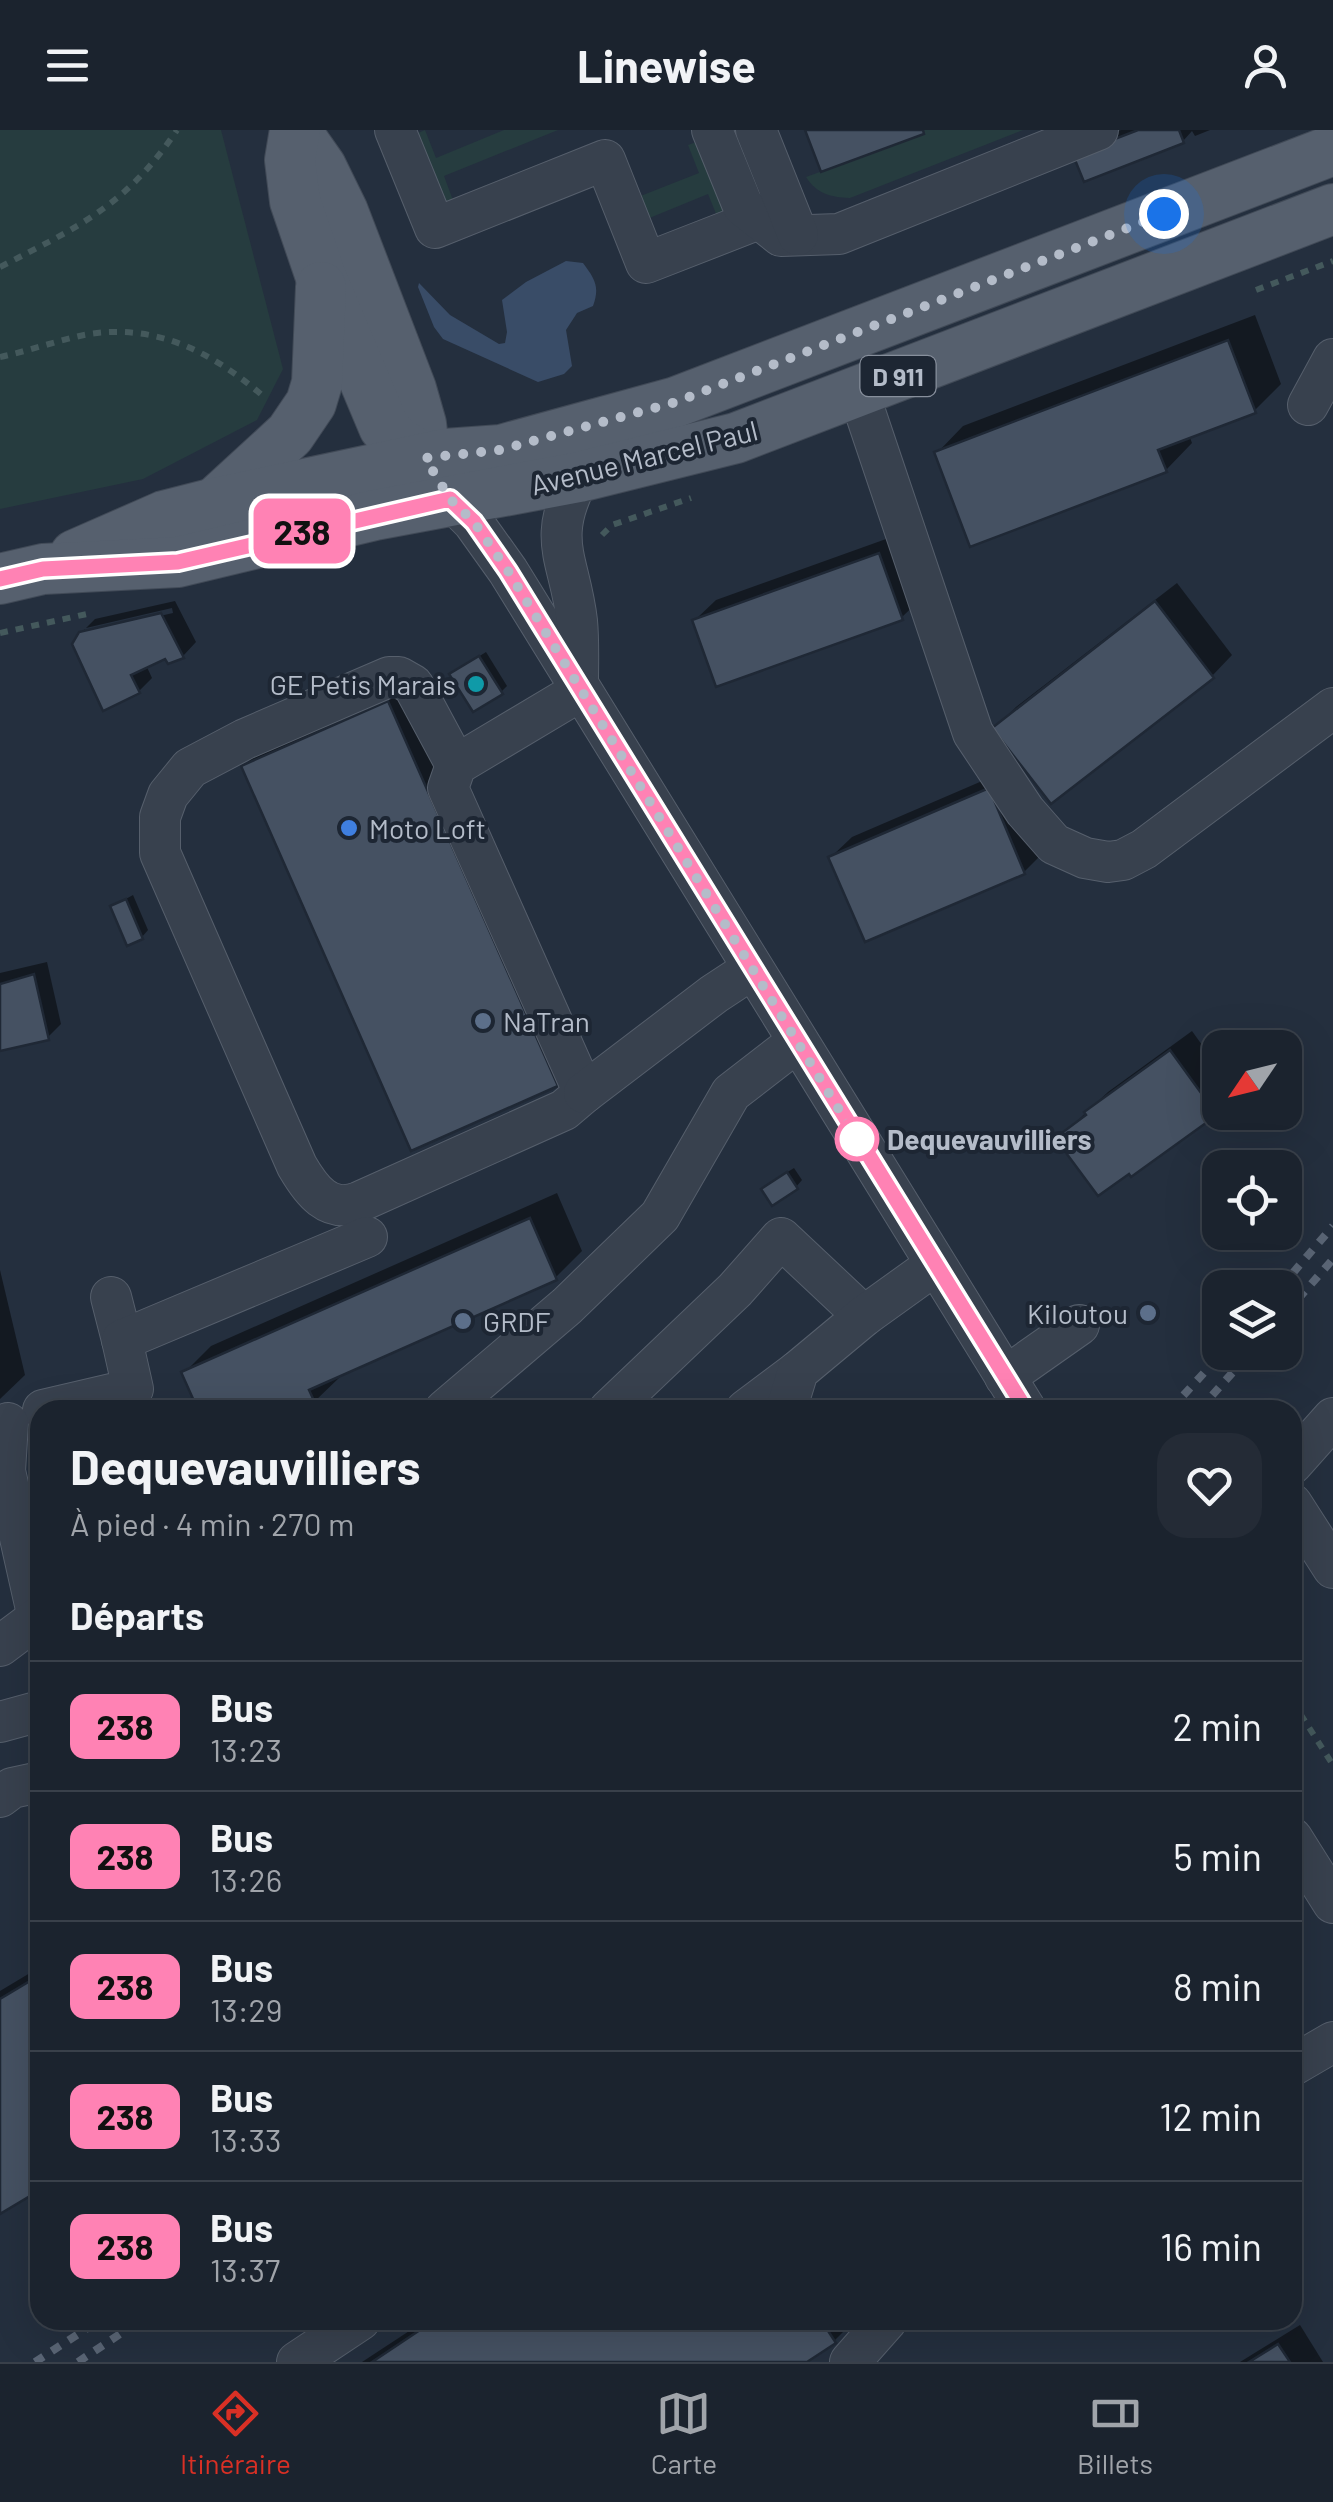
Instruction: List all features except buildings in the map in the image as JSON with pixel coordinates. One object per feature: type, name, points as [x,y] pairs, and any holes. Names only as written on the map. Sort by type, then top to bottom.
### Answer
[{"type":"main road","points":[[295,130],[290,160],[296,201],[321,277],[384,427],[437,479]]},
{"type":"main road","points":[[295,130],[321,167],[343,212],[411,389],[437,479]]},
{"type":"main road","name":"Avenue Marcel Paul","points":[[21,574],[178,562],[437,479],[500,450],[676,402],[1333,150]]},
{"type":"main road","name":"Avenue Marcel Paul","points":[[21,574],[164,516],[215,503],[437,479],[579,477],[736,438],[1333,208]]},
{"type":"main road","points":[[215,503],[290,434],[311,403],[317,384],[321,277]]},
{"type":"street","points":[[394,130],[435,228],[605,160],[646,264],[759,219]]},
{"type":"street","points":[[712,130],[742,206],[781,236],[839,234],[1098,130]]},
{"type":"street","points":[[756,130],[798,235]]},
{"type":"street","points":[[1308,405],[1333,359]]},
{"type":"street","points":[[858,392],[973,734],[1025,811],[1054,844],[1085,858],[1124,860],[1144,850],[1333,708]]},
{"type":"street","points":[[579,477],[564,506],[560,541],[577,621],[579,690]]},
{"type":"street","points":[[437,479],[499,558],[1016,1393],[1079,1325]]},
{"type":"street","points":[[456,765],[413,685],[399,677],[389,677],[246,739],[190,768],[168,795],[160,817],[160,853],[297,1166],[324,1200],[344,1206],[359,1202],[564,1110],[752,969]]},
{"type":"street","points":[[579,690],[456,765],[448,788],[584,1093]]},
{"type":"street","points":[[456,1400],[567,1306],[660,1216],[731,1093],[797,1042]]},
{"type":"street","points":[[122,1340],[367,1238]]},
{"type":"street","points":[[620,1400],[735,1290],[781,1238],[864,1316]]},
{"type":"street","points":[[759,1400],[934,1265]]},
{"type":"street","points":[[91,1400],[132,1389],[111,1296]]},
{"type":"street","points":[[789,1400],[798,1371]]},
{"type":"street","points":[[23,1418],[5,1471],[30,1578]]},
{"type":"street","points":[[1302,1453],[1333,1418]]},
{"type":"street","points":[[1302,1520],[1333,1568]]},
{"type":"street","points":[[0,1646],[30,1624]]},
{"type":"street","points":[[0,1722],[30,1714]]},
{"type":"street","points":[[0,1797],[12,1788],[30,1784]]},
{"type":"street","points":[[1302,1854],[1333,1903]]},
{"type":"street","points":[[1302,2060],[1333,2042]]},
{"type":"street","points":[[296,2362],[345,2330]]},
{"type":"street","points":[[850,2362],[878,2330]]},
{"type":"path","points":[[0,267],[76,228],[120,199],[157,160],[177,130]]},
{"type":"path","points":[[0,357],[83,335],[123,330],[168,337],[223,366],[262,394],[266,402]]},
{"type":"path","points":[[1302,1717],[1333,1765]]},
{"type":"green space","points":[[0,130],[221,130],[283,369],[257,420],[143,479],[0,509]]},
{"type":"green space","points":[[425,130],[436,158],[504,130],[558,130],[444,176],[454,203],[437,209],[409,137]]},
{"type":"green space","points":[[923,130],[1023,130],[850,198],[825,194],[806,177],[924,134]]},
{"type":"green space","points":[[702,140],[732,216],[719,221],[708,194],[647,219],[638,197],[699,173],[688,145]]},
{"type":"water","points":[[566,261],[583,263],[595,283],[595,299],[593,306],[577,313],[566,330],[572,366],[564,374],[538,382],[443,339],[418,287],[419,283],[450,315],[499,344],[505,343],[502,300]]},
{"type":"railway","points":[[1295,1270],[1333,1226]]},
{"type":"railway","points":[[1302,1295],[1333,1259]]},
{"type":"railway","points":[[1179,1400],[1207,1370]]},
{"type":"railway","points":[[1208,1400],[1235,1370]]},
{"type":"railway","points":[[35,2362],[85,2330]]},
{"type":"railway","points":[[78,2362],[126,2330]]},
{"type":"bus line","name":"238","points":[[0,579],[43,569],[178,562],[450,499],[474,522],[508,571],[1020,1400]]},
{"type":"place","name":"GE Petis Marais","points":[[476,684]]},
{"type":"place","name":"Moto Loft","points":[[349,828]]},
{"type":"place","name":"NaTran","points":[[483,1021]]},
{"type":"place","name":"Dequevauvilliers","points":[[857,1139]]},
{"type":"place","name":"Kiloutou","points":[[1148,1313]]},
{"type":"place","name":"GRDF","points":[[463,1321]]},
{"type":"route","points":[[857,1139],[508,571],[474,522],[450,499],[425,458],[500,450],[676,402],[1164,214]]}]
